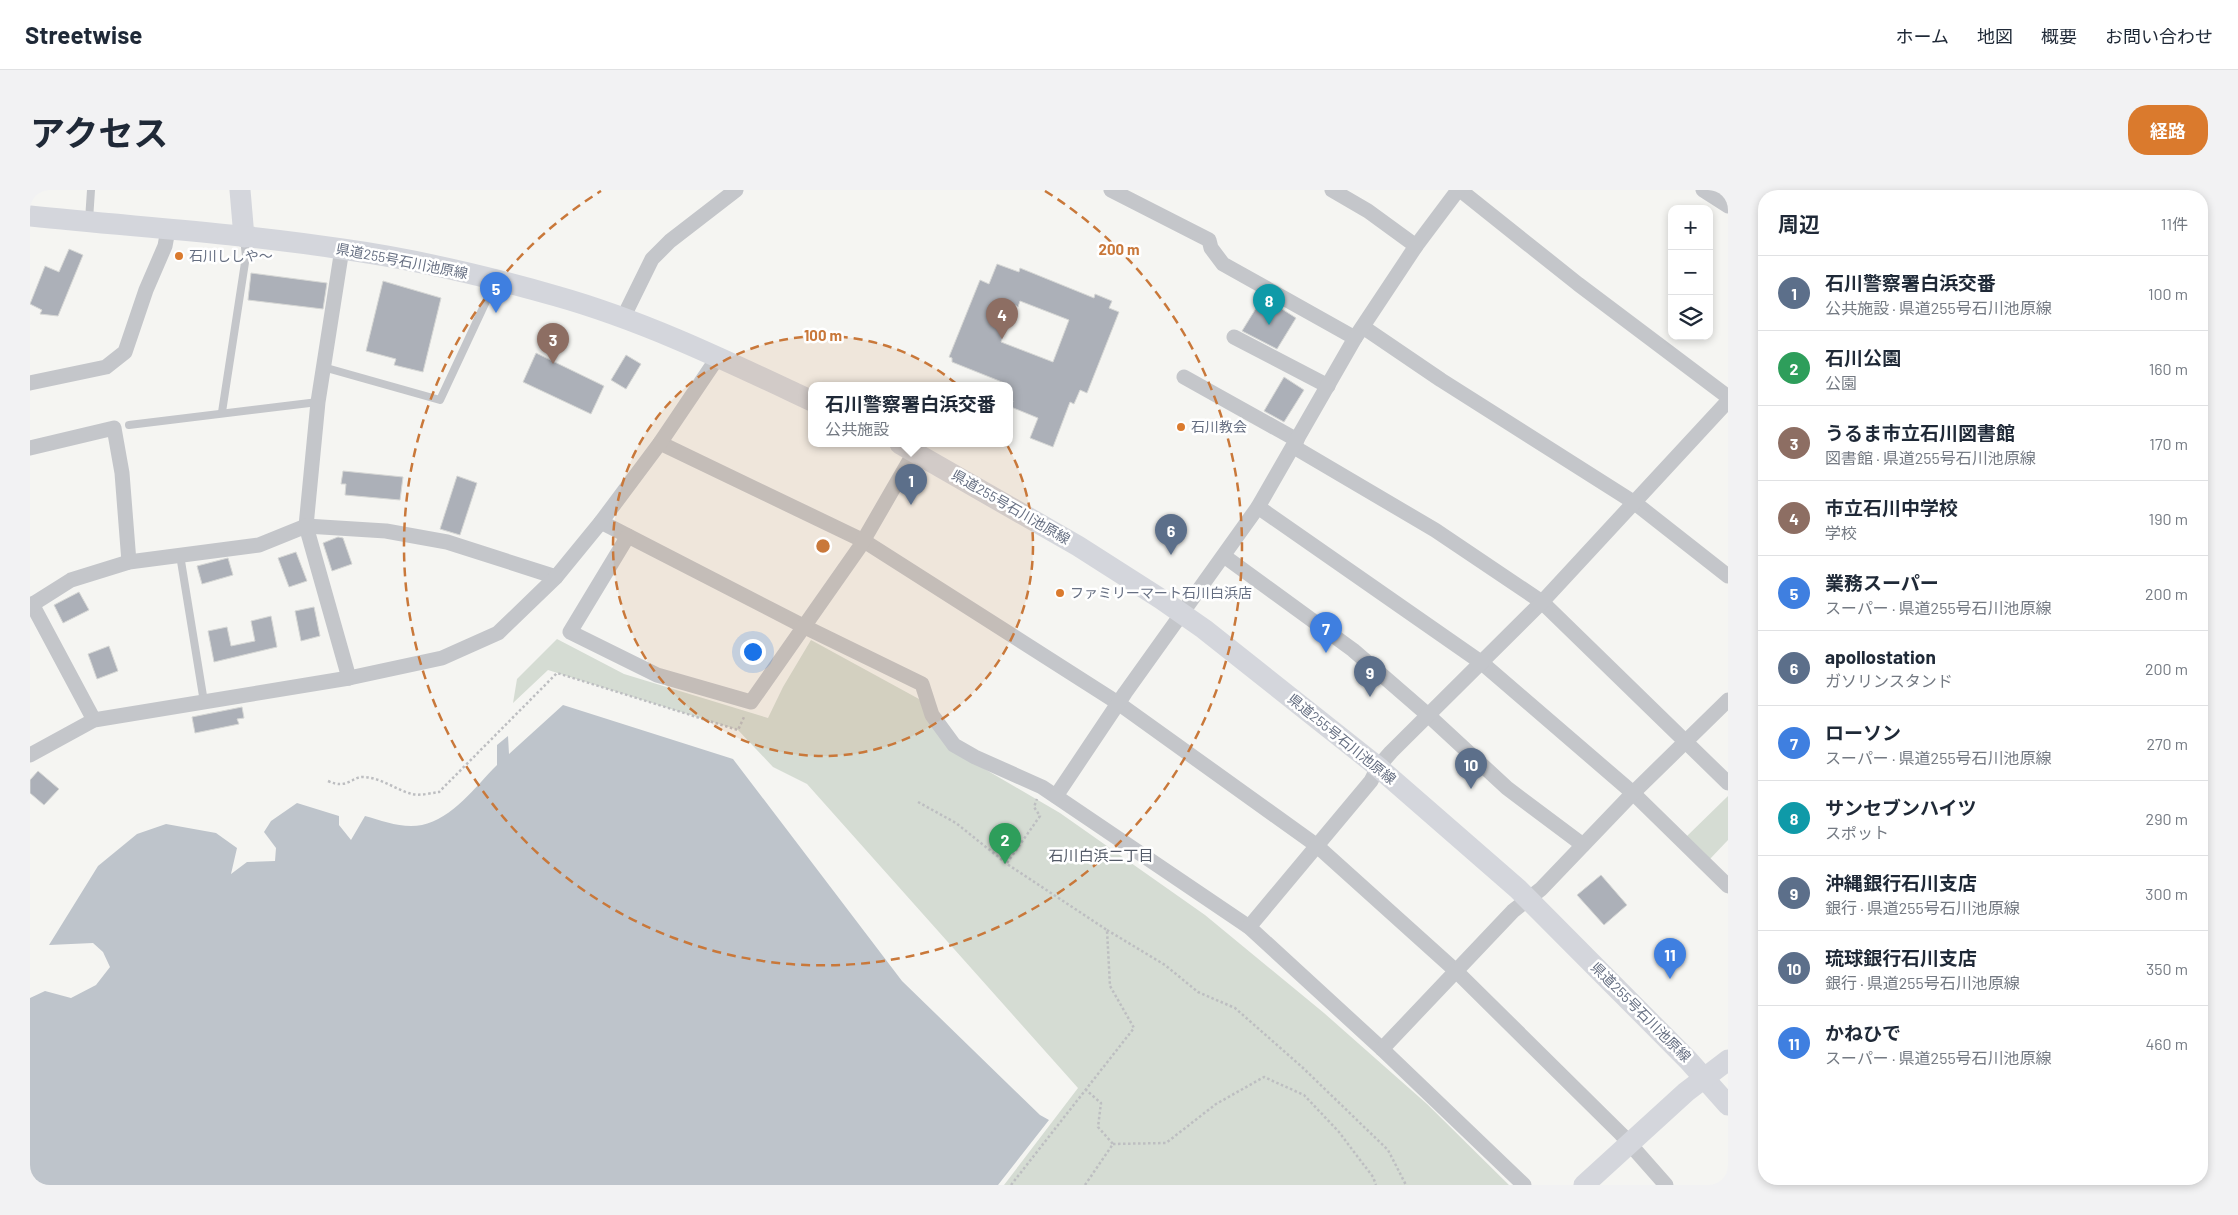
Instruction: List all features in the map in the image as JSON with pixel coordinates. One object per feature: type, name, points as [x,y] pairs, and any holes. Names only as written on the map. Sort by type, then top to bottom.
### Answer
[{"type":"main road","points":[[240,190],[244,237]]},
{"type":"main road","name":"県道255号石川池原線","points":[[30,216],[244,237],[342,249],[496,280],[559,296],[623,318],[718,357],[808,399]]},
{"type":"main road","name":"県道255号石川池原線","points":[[908,448],[1078,546],[1182,614],[1378,767],[1528,900],[1706,1078],[1728,1105]]},
{"type":"main road","points":[[1584,1185],[1686,1092],[1728,1060]]},
{"type":"street","points":[[623,318],[652,259],[670,240],[736,190]]},
{"type":"street","points":[[1111,190],[1209,240],[1211,248],[1224,264],[1359,333],[1441,380],[1635,503],[1728,576]]},
{"type":"street","points":[[1332,190],[1368,211],[1416,246]]},
{"type":"street","points":[[1056,796],[1118,703],[1258,507],[1359,333],[1416,246],[1459,190],[1578,284],[1728,397]]},
{"type":"street","points":[[1703,190],[1728,206]]},
{"type":"street","points":[[30,383],[106,367],[125,352],[146,290],[165,246],[168,230]]},
{"type":"street","points":[[342,249],[318,402],[306,526],[349,678]]},
{"type":"street","points":[[1234,337],[1328,386]]},
{"type":"street","points":[[30,755],[94,720],[349,678],[442,658],[498,633],[556,577],[602,522],[660,443],[718,357]]},
{"type":"street","points":[[1184,377],[1435,530],[1542,602],[1728,783]]},
{"type":"street","points":[[1249,927],[1370,781],[1378,767],[1542,602],[1728,402]]},
{"type":"street","points":[[30,448],[114,428],[122,473],[129,562]]},
{"type":"street","points":[[660,443],[864,541],[1118,703],[1316,845],[1456,971],[1630,1144],[1666,1185]]},
{"type":"street","points":[[628,536],[570,632],[657,675],[751,702],[864,541],[908,448]]},
{"type":"street","points":[[1258,507],[1482,663],[1633,793],[1728,886]]},
{"type":"street","points":[[602,522],[805,627],[922,684],[932,715],[954,744],[975,757],[1042,786],[1249,927],[1382,1049],[1524,1185]]},
{"type":"street","points":[[94,720],[31,605],[72,580],[129,562],[259,545],[306,526],[386,530],[447,542],[556,577]]},
{"type":"street","points":[[1224,556],[1352,650],[1428,715],[1507,788],[1583,845]]},
{"type":"street","points":[[1382,1049],[1513,911],[1528,900],[1728,700]]},
{"type":"lane","points":[[89,222],[91,190]]},
{"type":"lane","points":[[222,412],[246,256],[244,237]]},
{"type":"lane","points":[[324,367],[440,400],[496,280]]},
{"type":"lane","points":[[129,426],[222,412],[318,402]]},
{"type":"lane","points":[[180,555],[204,702]]},
{"type":"path","points":[[328,780],[334,783],[349,784],[362,777],[374,779],[413,795],[439,792],[557,673],[738,730],[751,702]]},
{"type":"path","points":[[1007,864],[1040,816],[1034,807],[1038,795]]},
{"type":"path","points":[[918,802],[956,823],[1007,864],[1106,930],[1165,965],[1198,992],[1235,1008],[1302,1068],[1388,1150],[1406,1185]]},
{"type":"path","points":[[1011,1185],[1134,1028],[1110,986],[1106,930]]},
{"type":"path","points":[[1086,1090],[1101,1103],[1098,1127],[1113,1144],[1166,1143],[1216,1104],[1264,1076],[1304,1095],[1339,1132],[1373,1177],[1376,1185]]},
{"type":"path","points":[[1085,1185],[1113,1144]]},
{"type":"shaded area","points":[[557,639],[624,674],[768,718],[783,687],[811,640],[919,699],[952,750],[1060,813],[1205,915],[1324,1013],[1427,1104],[1509,1185],[1004,1185],[1078,1088],[807,784],[773,767],[738,730],[548,670],[513,703],[517,679]]},
{"type":"shaded area","points":[[563,705],[733,759],[902,981],[1040,1115],[1049,1120],[998,1185],[30,1185],[30,998],[45,991],[71,998],[96,985],[110,967],[103,952],[93,943],[49,945],[98,866],[137,834],[166,824],[216,833],[237,848],[231,874],[247,862],[275,861],[276,848],[264,832],[271,821],[297,803],[339,816],[339,825],[351,840],[365,816],[408,826],[433,822],[463,801],[497,765],[497,745],[508,736],[509,754]]},
{"type":"shaded area","points":[[1728,796],[1728,840],[1709,860],[1685,838]]},
{"type":"building","points":[[69,249],[83,255],[58,316],[40,314],[42,310],[30,304],[45,266],[59,272]]},
{"type":"building","points":[[997,264],[1019,272],[1020,268],[1094,298],[1095,294],[1112,301],[1109,308],[1119,312],[1087,393],[1080,390],[1074,404],[1070,402],[1053,447],[1030,438],[1038,418],[1013,408],[1013,382],[1002,382],[952,362],[952,358],[949,357],[980,280],[989,284]],"holes":[[[1020,301],[1069,320],[1053,362],[1001,342],[1015,305],[1018,307]]]},
{"type":"building","points":[[251,273],[327,283],[323,309],[248,300]]},
{"type":"building","points":[[383,281],[441,298],[423,372],[394,365],[396,359],[366,351]]},
{"type":"building","points":[[1263,297],[1296,318],[1277,349],[1242,331]]},
{"type":"building","points":[[536,353],[604,386],[591,414],[523,382]]},
{"type":"building","points":[[626,355],[641,364],[626,389],[611,380]]},
{"type":"building","points":[[1284,377],[1304,390],[1284,422],[1264,411]]},
{"type":"building","points":[[343,471],[403,477],[400,500],[345,495],[346,484],[341,484]]},
{"type":"building","points":[[457,476],[477,483],[460,535],[440,529]]},
{"type":"building","points":[[338,537],[343,538],[352,564],[332,571],[323,543]]},
{"type":"building","points":[[296,552],[307,581],[289,587],[278,558]]},
{"type":"building","points":[[228,558],[233,575],[202,584],[197,566]]},
{"type":"building","points":[[79,592],[89,610],[63,623],[54,605]]},
{"type":"building","points":[[314,607],[320,636],[301,641],[295,611]]},
{"type":"building","points":[[271,616],[277,647],[214,662],[208,631],[227,627],[231,646],[255,641],[251,621]]},
{"type":"building","points":[[109,646],[118,671],[97,679],[88,654]]},
{"type":"building","points":[[242,707],[244,718],[237,719],[239,724],[195,733],[192,717]]},
{"type":"building","points":[[38,771],[59,789],[44,805],[30,793],[30,780]]},
{"type":"building","points":[[1601,875],[1627,905],[1604,925],[1577,895]]},
{"type":"place","name":"石川ししや〜","points":[[179,256]]},
{"type":"place","name":"業務スーパー","points":[[496,313]]},
{"type":"place","name":"サンセブンハイツ","points":[[1269,325]]},
{"type":"place","name":"市立石川中学校","points":[[1002,339]]},
{"type":"place","name":"うるま市立石川図書館","points":[[553,364]]},
{"type":"place","name":"石川教会","points":[[1181,427]]},
{"type":"place","name":"石川警察署白浜交番","points":[[911,505]]},
{"type":"place","name":"apollostation","points":[[1171,555]]},
{"type":"place","name":"ファミリーマート石川白浜店","points":[[1060,593]]},
{"type":"place","name":"ローソン","points":[[1326,653]]},
{"type":"place","name":"沖縄銀行石川支店","points":[[1370,697]]},
{"type":"place","name":"琉球銀行石川支店","points":[[1471,789]]},
{"type":"place","name":"石川公園","points":[[1005,864]]},
{"type":"place","name":"かねひで","points":[[1670,979]]},
{"type":"district","name":"石川白浜二丁目","points":[[1101,856]]}]
